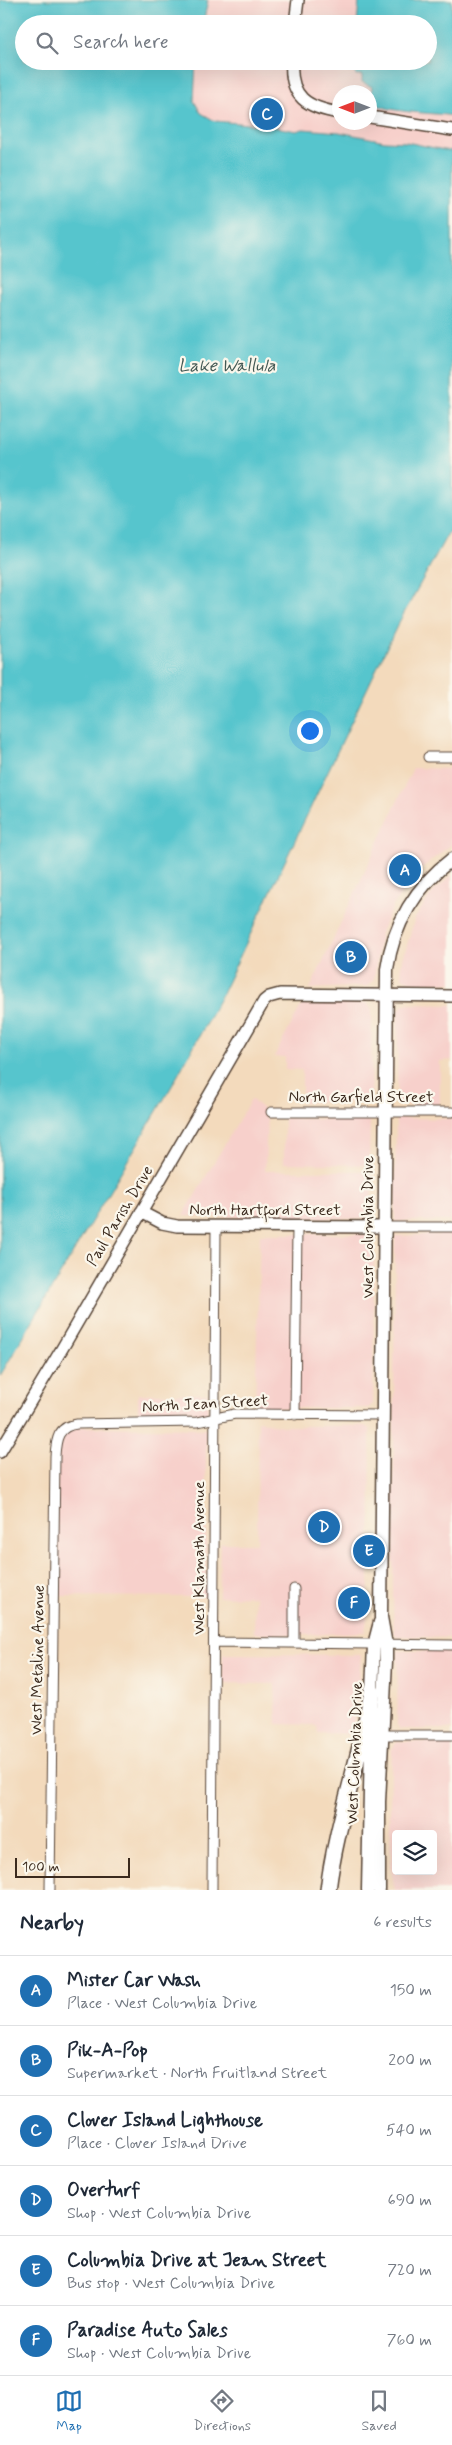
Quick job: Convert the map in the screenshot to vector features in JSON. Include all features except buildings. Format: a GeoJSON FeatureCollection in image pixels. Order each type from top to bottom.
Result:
{"type":"FeatureCollection","features":[{"type":"Feature","properties":{"kind":"highway"},"geometry":{"type":"LineString","coordinates":[[328,1890],[332,1860],[364,1738],[372,1691]]}},
{"type":"Feature","properties":{"kind":"main road","name":"West Columbia Drive"},"geometry":{"type":"LineString","coordinates":[[368,1890],[381,1617],[386,996],[389,958],[397,927],[417,895],[430,879],[452,859]]}},
{"type":"Feature","properties":{"kind":"main road","name":"West Columbia Drive"},"geometry":{"type":"LineString","coordinates":[[379,1890],[379,1812],[372,1691],[380,1645]]}},
{"type":"Feature","properties":{"kind":"street"},"geometry":{"type":"LineString","coordinates":[[296,15],[298,0]]}},
{"type":"Feature","properties":{"kind":"street"},"geometry":{"type":"LineString","coordinates":[[292,70],[293,83],[304,101],[320,110],[332,112]]}},
{"type":"Feature","properties":{"kind":"street"},"geometry":{"type":"LineString","coordinates":[[377,118],[452,130]]}},
{"type":"Feature","properties":{"kind":"street"},"geometry":{"type":"LineString","coordinates":[[428,756],[452,757]]}},
{"type":"Feature","properties":{"kind":"street","name":"Paul Parish Drive"},"geometry":{"type":"LineString","coordinates":[[0,1452],[142,1212],[261,1004],[268,997],[280,994],[386,996]]}},
{"type":"Feature","properties":{"kind":"street"},"geometry":{"type":"LineString","coordinates":[[386,996],[452,996]]}},
{"type":"Feature","properties":{"kind":"street","name":"North Garfield Street"},"geometry":{"type":"LineString","coordinates":[[271,1112],[452,1112]]}},
{"type":"Feature","properties":{"kind":"street","name":"North Hartford Street"},"geometry":{"type":"LineString","coordinates":[[142,1212],[172,1226],[452,1228]]}},
{"type":"Feature","properties":{"kind":"street","name":"West Klamath Avenue"},"geometry":{"type":"LineString","coordinates":[[212,1890],[216,1226]]}},
{"type":"Feature","properties":{"kind":"street"},"geometry":{"type":"LineString","coordinates":[[296,1415],[297,1227]]}},
{"type":"Feature","properties":{"kind":"street","name":"North Jean Street"},"geometry":{"type":"LineString","coordinates":[[60,1432],[70,1425],[77,1424],[197,1422],[235,1414],[383,1415]]}},
{"type":"Feature","properties":{"kind":"street","name":"West Metaline Avenue"},"geometry":{"type":"LineString","coordinates":[[50,1890],[55,1456],[56,1440],[60,1432]]}},
{"type":"Feature","properties":{"kind":"street"},"geometry":{"type":"LineString","coordinates":[[294,1589],[294,1643]]}},
{"type":"Feature","properties":{"kind":"street"},"geometry":{"type":"LineString","coordinates":[[214,1642],[452,1645]]}},
{"type":"Feature","properties":{"kind":"street"},"geometry":{"type":"LineString","coordinates":[[376,1735],[452,1735]]}},
{"type":"Feature","properties":{"kind":"shaded area"},"geometry":{"type":"Polygon","coordinates":[[[208,0],[359,0],[358,15],[205,15],[208,0]]]}},
{"type":"Feature","properties":{"kind":"shaded area"},"geometry":{"type":"Polygon","coordinates":[[[196,70],[353,70],[356,75],[362,75],[370,85],[332,85],[332,130],[377,130],[377,100],[398,110],[452,116],[452,150],[406,142],[385,141],[339,132],[303,129],[296,131],[270,126],[216,121],[201,113],[194,101],[196,70]]]}},
{"type":"Feature","properties":{"kind":"shaded area"},"geometry":{"type":"Polygon","coordinates":[[[413,768],[452,769],[452,844],[418,871],[393,906],[381,932],[374,979],[368,986],[310,989],[413,768]]]}},
{"type":"Feature","properties":{"kind":"shaded area"},"geometry":{"type":"Polygon","coordinates":[[[452,875],[452,983],[415,983],[402,978],[401,966],[415,918],[432,893],[452,875]]]}},
{"type":"Feature","properties":{"kind":"shaded area"},"geometry":{"type":"Polygon","coordinates":[[[367,1003],[372,1010],[371,1102],[302,1102],[302,1070],[285,1069],[285,1057],[274,1057],[302,1004],[367,1003]]]}},
{"type":"Feature","properties":{"kind":"shaded area"},"geometry":{"type":"Polygon","coordinates":[[[404,1004],[452,1005],[452,1060],[440,1061],[440,1104],[400,1105],[397,1102],[398,1012],[404,1004]]]}},
{"type":"Feature","properties":{"kind":"shaded area"},"geometry":{"type":"Polygon","coordinates":[[[251,1099],[263,1109],[263,1115],[267,1119],[265,1171],[371,1171],[372,1213],[367,1219],[183,1216],[251,1099]]]}},
{"type":"Feature","properties":{"kind":"shaded area"},"geometry":{"type":"Polygon","coordinates":[[[284,1118],[370,1121],[369,1165],[284,1163],[284,1118]]]}},
{"type":"Feature","properties":{"kind":"shaded area"},"geometry":{"type":"Polygon","coordinates":[[[398,1118],[452,1119],[452,1221],[395,1221],[396,1121],[398,1118]]]}},
{"type":"Feature","properties":{"kind":"shaded area"},"geometry":{"type":"Polygon","coordinates":[[[260,1234],[367,1234],[374,1239],[373,1404],[368,1408],[255,1408],[260,1234]]]}},
{"type":"Feature","properties":{"kind":"shaded area"},"geometry":{"type":"Polygon","coordinates":[[[452,1234],[452,1638],[396,1636],[394,1633],[393,1596],[395,1236],[452,1234]]]}},
{"type":"Feature","properties":{"kind":"shaded area"},"geometry":{"type":"Polygon","coordinates":[[[138,1394],[207,1394],[208,1413],[200,1417],[138,1417],[138,1394]]]}},
{"type":"Feature","properties":{"kind":"shaded area"},"geometry":{"type":"Polygon","coordinates":[[[258,1421],[283,1426],[365,1426],[370,1429],[371,1516],[368,1612],[365,1632],[303,1635],[254,1633],[255,1596],[219,1597],[220,1543],[257,1543],[258,1421]]]}},
{"type":"Feature","properties":{"kind":"shaded area"},"geometry":{"type":"Polygon","coordinates":[[[76,1427],[206,1429],[206,1597],[54,1596],[58,1448],[63,1433],[76,1427]]]}},
{"type":"Feature","properties":{"kind":"shaded area"},"geometry":{"type":"Polygon","coordinates":[[[398,1651],[452,1651],[452,1729],[400,1729],[397,1725],[398,1651]]]}},
{"type":"Feature","properties":{"kind":"shaded area"},"geometry":{"type":"Polygon","coordinates":[[[223,1654],[361,1655],[357,1706],[351,1734],[318,1733],[317,1725],[277,1724],[275,1684],[222,1683],[223,1654]]]}},
{"type":"Feature","properties":{"kind":"shaded area"},"geometry":{"type":"Polygon","coordinates":[[[397,1742],[452,1742],[452,1890],[395,1890],[392,1875],[437,1875],[437,1830],[392,1830],[392,1874],[390,1807],[392,1749],[397,1742]]]}},
{"type":"Feature","properties":{"kind":"water","name":"Lake Wallula"},"geometry":{"type":"Polygon","coordinates":[[[0,0],[208,0],[205,15],[15,15],[15,70],[196,70],[194,101],[201,113],[215,121],[270,126],[296,131],[303,129],[339,132],[385,141],[406,142],[452,150],[452,526],[397,626],[220,998],[173,1084],[0,1376],[0,0]]]}},
{"type":"Feature","properties":{"kind":"water"},"geometry":{"type":"Polygon","coordinates":[[[359,0],[452,0],[452,116],[397,110],[377,105],[377,85],[368,85],[362,82],[362,75],[356,75],[353,70],[437,70],[437,15],[358,15],[359,0]]]}},
{"type":"Feature","properties":{"kind":"place","name":"Clover Island Lighthouse"},"geometry":{"type":"Point","coordinates":[267,114]}},
{"type":"Feature","properties":{"kind":"place","name":"Mister Car Wash"},"geometry":{"type":"Point","coordinates":[405,870]}},
{"type":"Feature","properties":{"kind":"place","name":"Pik-A-Pop"},"geometry":{"type":"Point","coordinates":[351,957]}},
{"type":"Feature","properties":{"kind":"place","name":"Overturf"},"geometry":{"type":"Point","coordinates":[324,1527]}},
{"type":"Feature","properties":{"kind":"place","name":"Columbia Drive at Jean Street"},"geometry":{"type":"Point","coordinates":[369,1551]}},
{"type":"Feature","properties":{"kind":"place","name":"Paradise Auto Sales"},"geometry":{"type":"Point","coordinates":[354,1603]}}]}
